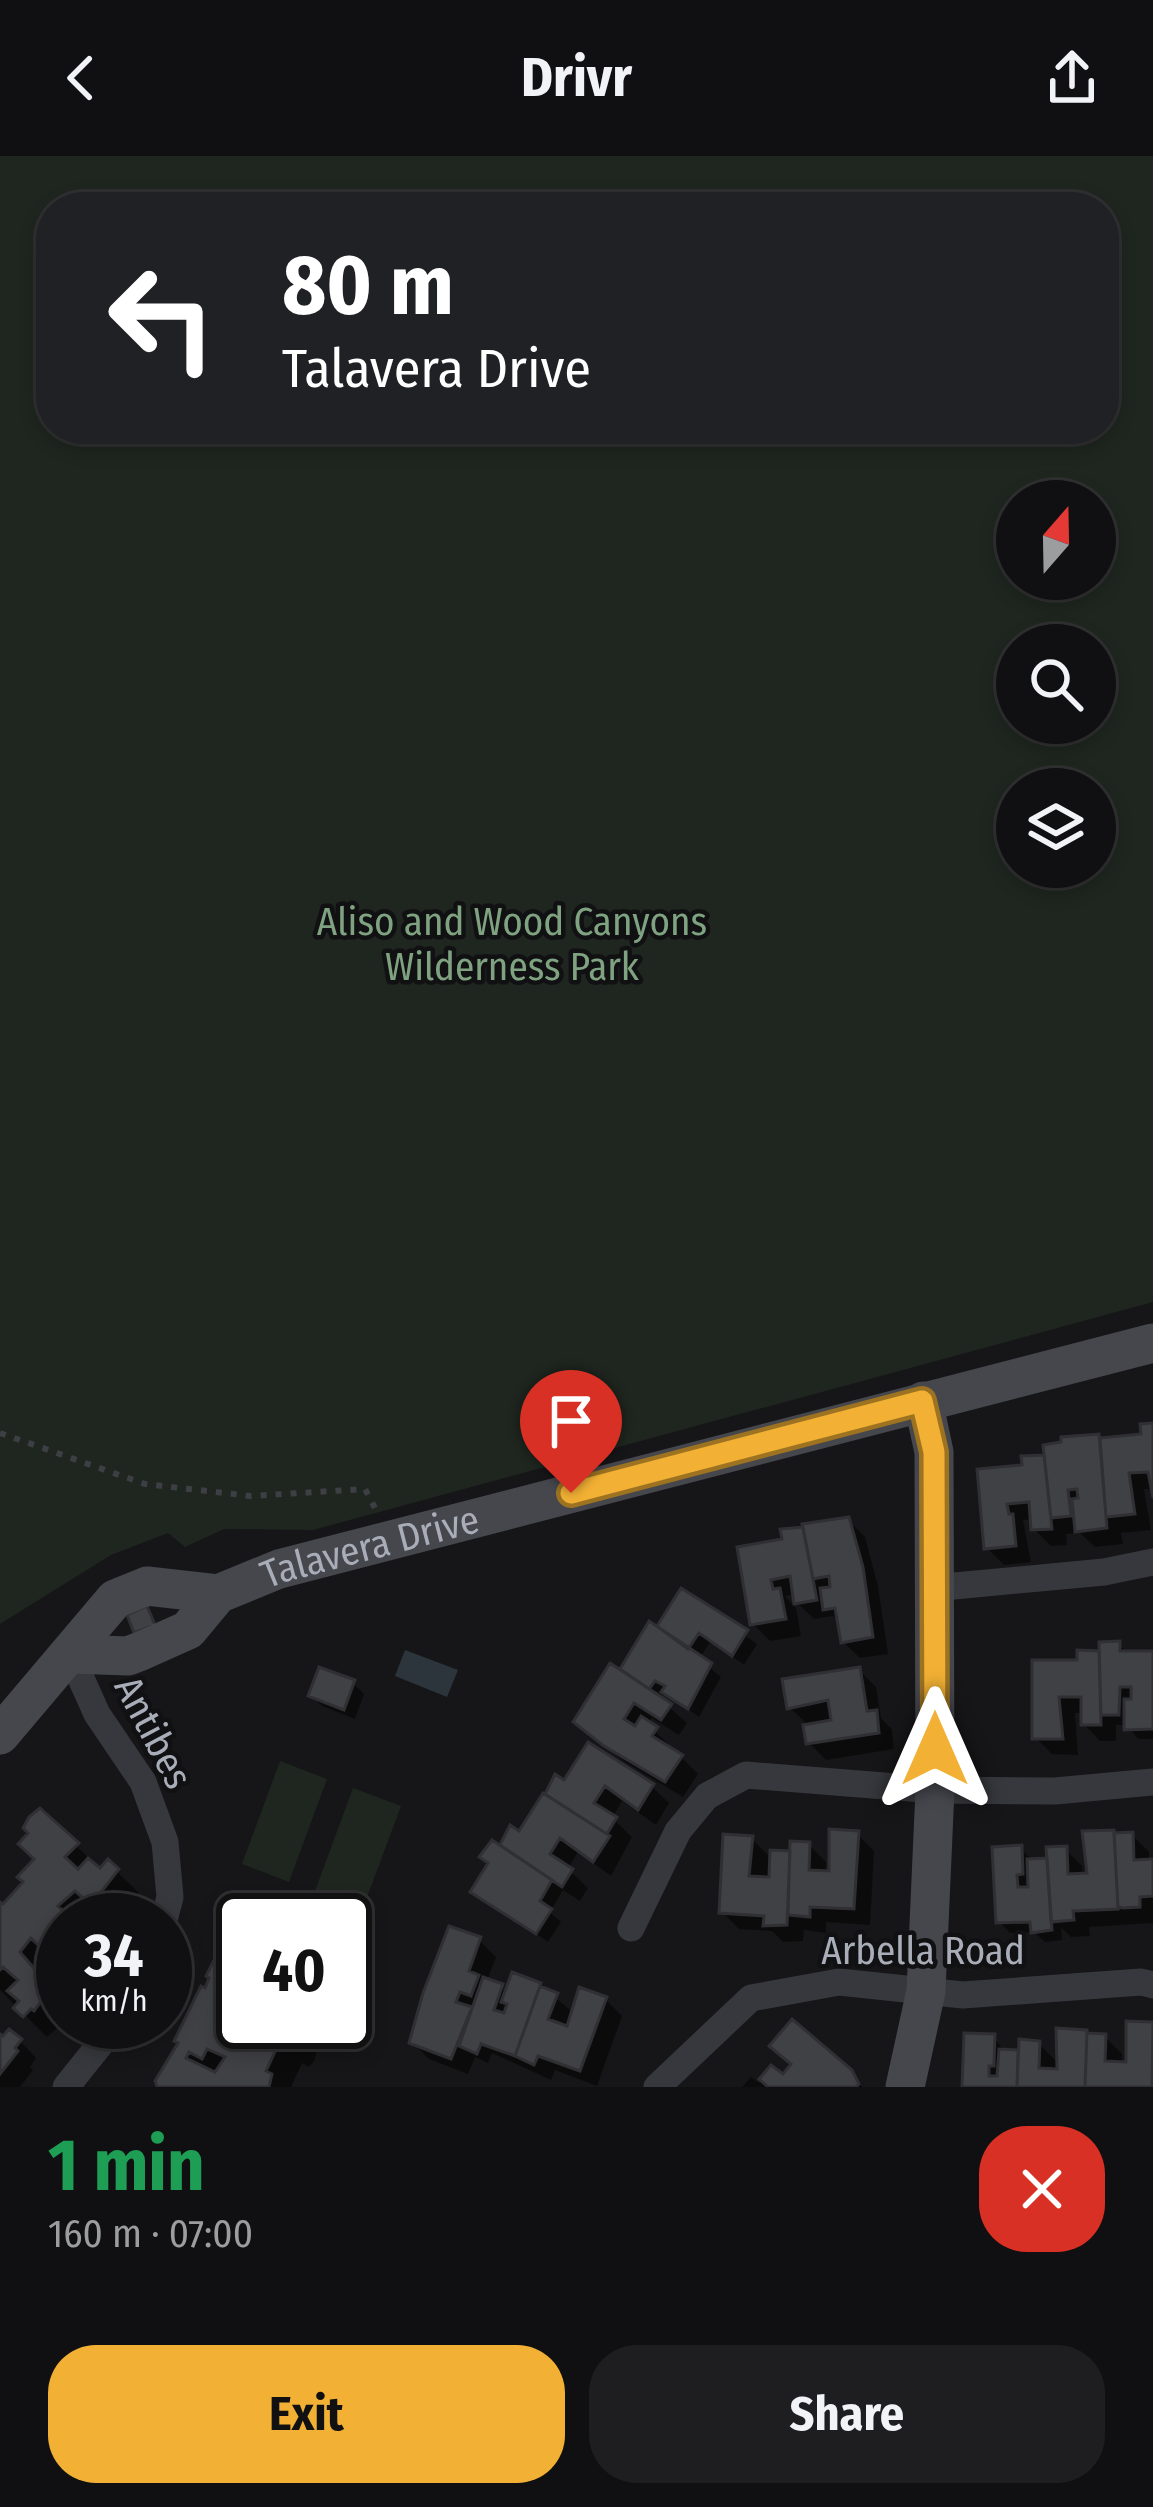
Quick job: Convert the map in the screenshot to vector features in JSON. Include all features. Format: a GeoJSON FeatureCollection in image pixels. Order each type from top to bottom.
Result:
{"type":"FeatureCollection","features":[{"type":"Feature","properties":{"kind":"street","name":"Talavera Drive"},"geometry":{"type":"LineString","coordinates":[[70,1654],[128,1656],[141,1651],[188,1630],[218,1594],[279,1569],[1153,1343]]}},
{"type":"Feature","properties":{"kind":"street"},"geometry":{"type":"LineString","coordinates":[[905,2087],[926,1991],[935,1790],[934,1452],[922,1401]]}},
{"type":"Feature","properties":{"kind":"street"},"geometry":{"type":"LineString","coordinates":[[934,1588],[1104,1572],[1153,1562]]}},
{"type":"Feature","properties":{"kind":"street","name":"Talavera Drive"},"geometry":{"type":"LineString","coordinates":[[0,1735],[115,1599],[161,1586],[218,1594]]}},
{"type":"Feature","properties":{"kind":"street","name":"Antibes"},"geometry":{"type":"LineString","coordinates":[[70,1654],[98,1714],[142,1782],[165,1842],[170,1893]]}},
{"type":"Feature","properties":{"kind":"street"},"geometry":{"type":"LineString","coordinates":[[632,1928],[678,1831],[707,1796],[746,1775],[935,1790],[1055,1791],[1153,1782]]}},
{"type":"Feature","properties":{"kind":"street","name":"Arbella Road"},"geometry":{"type":"LineString","coordinates":[[657,2087],[751,1998],[839,1982],[963,1995],[1153,1985]]}},
{"type":"Feature","properties":{"kind":"street"},"geometry":{"type":"LineString","coordinates":[[66,2087],[96,2049]]}},
{"type":"Feature","properties":{"kind":"path"},"geometry":{"type":"LineString","coordinates":[[0,1433],[145,1484],[251,1496],[365,1489],[394,1542]]}},
{"type":"Feature","properties":{"kind":"green space","name":"Aliso and Wood Canyons Wilderness Park"},"geometry":{"type":"Polygon","coordinates":[[[0,156],[1153,156],[1153,1302],[313,1530],[224,1529],[185,1547],[168,1533],[111,1555],[0,1624],[0,156]]]}},
{"type":"Feature","properties":{"kind":"green space"},"geometry":{"type":"Polygon","coordinates":[[[280,1761],[327,1779],[289,1882],[242,1864],[280,1761]]]}},
{"type":"Feature","properties":{"kind":"green space"},"geometry":{"type":"Polygon","coordinates":[[[353,1788],[401,1806],[369,1893],[315,1891],[353,1788]]]}},
{"type":"Feature","properties":{"kind":"shaded area"},"geometry":{"type":"Polygon","coordinates":[[[405,1650],[458,1670],[447,1697],[395,1676],[405,1650]]]}},
{"type":"Feature","properties":{"kind":"building"},"geometry":{"type":"Polygon","coordinates":[[[1153,1423],[1153,1498],[1148,1472],[1129,1473],[1135,1514],[1106,1517],[1100,1438],[1141,1434],[1140,1424],[1153,1423]]]}},
{"type":"Feature","properties":{"kind":"building"},"geometry":{"type":"Polygon","coordinates":[[[1099,1434],[1107,1528],[1075,1532],[1072,1499],[1078,1498],[1077,1489],[1068,1490],[1071,1516],[1051,1518],[1043,1445],[1061,1442],[1061,1437],[1099,1434]]]}},
{"type":"Feature","properties":{"kind":"building"},"geometry":{"type":"Polygon","coordinates":[[[1044,1455],[1052,1529],[1031,1530],[1029,1502],[1007,1504],[1013,1514],[1016,1546],[984,1549],[977,1469],[1022,1465],[1021,1456],[1044,1455]]]}},
{"type":"Feature","properties":{"kind":"building"},"geometry":{"type":"Polygon","coordinates":[[[849,1517],[863,1567],[873,1637],[841,1643],[835,1608],[823,1610],[820,1588],[830,1587],[829,1576],[813,1579],[802,1524],[849,1517]]]}},
{"type":"Feature","properties":{"kind":"building"},"geometry":{"type":"Polygon","coordinates":[[[803,1527],[817,1600],[794,1604],[790,1576],[771,1580],[773,1589],[780,1588],[786,1619],[750,1625],[737,1547],[782,1539],[780,1529],[803,1527]]]}},
{"type":"Feature","properties":{"kind":"building"},"geometry":{"type":"Polygon","coordinates":[[[681,1588],[748,1630],[732,1656],[699,1633],[688,1649],[657,1626],[681,1588]]]}},
{"type":"Feature","properties":{"kind":"building"},"geometry":{"type":"Polygon","coordinates":[[[147,1606],[155,1625],[134,1633],[127,1615],[147,1606]]]}},
{"type":"Feature","properties":{"kind":"building"},"geometry":{"type":"Polygon","coordinates":[[[649,1621],[712,1663],[688,1709],[661,1692],[665,1686],[655,1681],[649,1689],[620,1669],[649,1621]]]}},
{"type":"Feature","properties":{"kind":"building"},"geometry":{"type":"Polygon","coordinates":[[[1120,1641],[1120,1651],[1153,1651],[1153,1729],[1124,1730],[1124,1699],[1131,1699],[1131,1687],[1120,1687],[1119,1715],[1101,1715],[1099,1642],[1120,1641]]]}},
{"type":"Feature","properties":{"kind":"building"},"geometry":{"type":"Polygon","coordinates":[[[1077,1650],[1099,1651],[1101,1725],[1081,1725],[1081,1697],[1059,1697],[1063,1739],[1032,1739],[1032,1660],[1077,1660],[1077,1650]]]}},
{"type":"Feature","properties":{"kind":"building"},"geometry":{"type":"Polygon","coordinates":[[[610,1663],[672,1704],[661,1720],[634,1703],[624,1719],[635,1726],[641,1716],[658,1727],[652,1736],[683,1755],[665,1782],[573,1722],[610,1663]]]}},
{"type":"Feature","properties":{"kind":"building"},"geometry":{"type":"Polygon","coordinates":[[[319,1667],[355,1680],[344,1710],[308,1696],[319,1667]]]}},
{"type":"Feature","properties":{"kind":"building"},"geometry":{"type":"Polygon","coordinates":[[[860,1667],[867,1711],[877,1710],[879,1733],[806,1744],[803,1725],[831,1720],[828,1700],[787,1709],[782,1679],[860,1667]]]}},
{"type":"Feature","properties":{"kind":"building"},"geometry":{"type":"Polygon","coordinates":[[[588,1742],[654,1784],[638,1810],[605,1786],[594,1803],[617,1817],[607,1834],[545,1794],[555,1774],[564,1780],[588,1742]]]}},
{"type":"Feature","properties":{"kind":"building"},"geometry":{"type":"Polygon","coordinates":[[[543,1793],[610,1836],[593,1862],[560,1838],[550,1854],[573,1869],[562,1887],[500,1845],[510,1825],[519,1831],[543,1793]]]}},
{"type":"Feature","properties":{"kind":"building"},"geometry":{"type":"Polygon","coordinates":[[[40,1808],[79,1843],[65,1857],[78,1869],[88,1858],[100,1868],[108,1859],[119,1869],[100,1893],[36,1893],[36,1943],[31,1938],[20,1952],[36,1971],[36,2008],[23,2017],[13,2008],[19,2001],[7,1991],[18,1980],[3,1967],[0,1970],[0,1902],[23,1882],[17,1877],[34,1859],[18,1844],[28,1833],[23,1828],[40,1808]]]}},
{"type":"Feature","properties":{"kind":"building"},"geometry":{"type":"Polygon","coordinates":[[[829,1829],[859,1831],[854,1909],[810,1907],[810,1917],[788,1915],[790,1841],[810,1842],[809,1870],[829,1871],[829,1829]]]}},
{"type":"Feature","properties":{"kind":"building"},"geometry":{"type":"Polygon","coordinates":[[[1114,1830],[1118,1909],[1073,1911],[1074,1920],[1051,1922],[1046,1847],[1067,1846],[1068,1874],[1087,1873],[1082,1831],[1114,1830]]]}},
{"type":"Feature","properties":{"kind":"building"},"geometry":{"type":"Polygon","coordinates":[[[1133,1832],[1134,1860],[1153,1859],[1153,1896],[1140,1897],[1140,1907],[1123,1908],[1118,1907],[1114,1833],[1133,1832]]]}},
{"type":"Feature","properties":{"kind":"building"},"geometry":{"type":"Polygon","coordinates":[[[723,1834],[753,1836],[749,1876],[769,1877],[770,1850],[790,1851],[787,1925],[763,1926],[764,1916],[719,1913],[723,1834]]]}},
{"type":"Feature","properties":{"kind":"building"},"geometry":{"type":"Polygon","coordinates":[[[492,1840],[552,1880],[540,1901],[552,1909],[536,1934],[470,1892],[488,1863],[479,1857],[492,1840]]]}},
{"type":"Feature","properties":{"kind":"building"},"geometry":{"type":"Polygon","coordinates":[[[1022,1845],[1023,1874],[1017,1875],[1018,1887],[1028,1887],[1027,1859],[1047,1858],[1052,1930],[1031,1933],[1030,1922],[996,1923],[992,1847],[1022,1845]]]}},
{"type":"Feature","properties":{"kind":"building"},"geometry":{"type":"Polygon","coordinates":[[[449,1926],[481,1937],[469,1971],[479,1975],[471,1996],[460,1992],[456,2002],[472,2007],[451,2059],[409,2043],[449,1926]]]}},
{"type":"Feature","properties":{"kind":"building"},"geometry":{"type":"Polygon","coordinates":[[[216,1956],[216,2049],[276,2049],[266,2071],[272,2074],[269,2087],[157,2087],[155,2081],[174,2049],[192,2049],[192,2004],[201,1986],[205,1988],[216,1956]],[[207,2049],[202,2059],[189,2052],[186,2058],[215,2072],[225,2057],[207,2049]]]}},
{"type":"Feature","properties":{"kind":"building"},"geometry":{"type":"Polygon","coordinates":[[[512,1972],[541,1983],[515,2056],[481,2044],[477,2054],[459,2046],[483,1977],[503,1984],[494,2010],[504,2013],[507,2004],[501,2002],[512,1972]]]}},
{"type":"Feature","properties":{"kind":"building"},"geometry":{"type":"Polygon","coordinates":[[[540,1986],[558,1993],[548,2019],[567,2026],[579,1987],[607,1997],[580,2071],[538,2056],[534,2065],[515,2056],[540,1986]]]}},
{"type":"Feature","properties":{"kind":"building"},"geometry":{"type":"Polygon","coordinates":[[[792,2019],[852,2070],[859,2084],[856,2087],[768,2087],[759,2079],[771,2065],[783,2074],[791,2064],[769,2046],[792,2019]]]}},
{"type":"Feature","properties":{"kind":"building"},"geometry":{"type":"Polygon","coordinates":[[[1126,2021],[1153,2022],[1152,2087],[1085,2087],[1087,2033],[1106,2034],[1105,2061],[1126,2062],[1126,2021]]]}},
{"type":"Feature","properties":{"kind":"building"},"geometry":{"type":"Polygon","coordinates":[[[1056,2028],[1087,2030],[1085,2087],[1017,2087],[1019,2039],[1040,2041],[1039,2068],[1057,2069],[1056,2028]]]}},
{"type":"Feature","properties":{"kind":"building"},"geometry":{"type":"Polygon","coordinates":[[[9,2029],[22,2039],[0,2074],[0,2034],[9,2029]]]}},
{"type":"Feature","properties":{"kind":"building"},"geometry":{"type":"Polygon","coordinates":[[[964,2033],[995,2034],[989,2076],[997,2076],[999,2049],[1018,2050],[1017,2087],[962,2087],[964,2033]]]}},
{"type":"Feature","properties":{"kind":"route"},"geometry":{"type":"LineString","coordinates":[[571,1493],[922,1401],[934,1452],[935,1749]]}}]}
